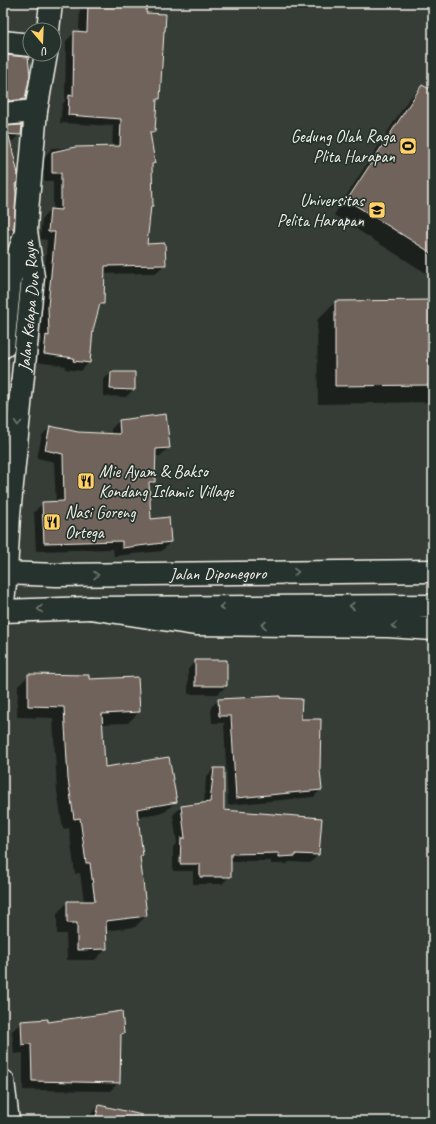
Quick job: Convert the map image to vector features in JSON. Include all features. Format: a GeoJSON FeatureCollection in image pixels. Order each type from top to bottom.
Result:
{"type":"FeatureCollection","features":[{"type":"Feature","properties":{"kind":"main road"},"geometry":{"type":"LineString","coordinates":[[49,22],[51,3]]}},
{"type":"Feature","properties":{"kind":"main road"},"geometry":{"type":"LineString","coordinates":[[3,42],[22,44]]}},
{"type":"Feature","properties":{"kind":"main road","name":"Jalan Kelapa Dua Raya"},"geometry":{"type":"LineString","coordinates":[[3,603],[9,514],[12,396],[33,277],[26,231],[36,111],[45,62]]}},
{"type":"Feature","properties":{"kind":"main road"},"geometry":{"type":"LineString","coordinates":[[3,114],[36,111]]}},
{"type":"Feature","properties":{"kind":"main road","name":"Jalan Kelapa Dua Raya"},"geometry":{"type":"LineString","coordinates":[[3,347],[10,279],[26,231]]}},
{"type":"Feature","properties":{"kind":"main road","name":"Jalan Diponegoro"},"geometry":{"type":"LineString","coordinates":[[5,573],[57,576],[433,571]]}},
{"type":"Feature","properties":{"kind":"main road","name":"Jalan Diponegoro"},"geometry":{"type":"LineString","coordinates":[[3,610],[433,606]]}},
{"type":"Feature","properties":{"kind":"main road"},"geometry":{"type":"LineString","coordinates":[[90,608],[195,624],[388,626],[433,629]]}},
{"type":"Feature","properties":{"kind":"main road"},"geometry":{"type":"LineString","coordinates":[[3,1081],[8,1121]]}},
{"type":"Feature","properties":{"kind":"building"},"geometry":{"type":"Polygon","coordinates":[[[88,3],[147,3],[146,13],[166,14],[160,99],[157,99],[155,132],[150,132],[155,163],[152,164],[153,206],[151,206],[147,244],[165,243],[166,265],[105,266],[104,304],[100,304],[93,330],[90,363],[73,361],[74,358],[44,354],[46,335],[49,336],[48,306],[55,232],[48,232],[50,209],[61,210],[61,173],[52,173],[52,152],[75,147],[120,146],[121,119],[68,115],[69,95],[73,96],[74,31],[87,32],[88,3]]]}},
{"type":"Feature","properties":{"kind":"building"},"geometry":{"type":"Polygon","coordinates":[[[3,55],[22,57],[22,62],[29,62],[30,75],[25,99],[9,101],[3,80],[3,55]]]}},
{"type":"Feature","properties":{"kind":"building","name":"Gedung Olah Raga Plita Harapan"},"geometry":{"type":"Polygon","coordinates":[[[422,85],[433,91],[433,254],[347,200],[422,85]]]}},
{"type":"Feature","properties":{"kind":"building"},"geometry":{"type":"Polygon","coordinates":[[[22,125],[21,135],[5,134],[5,126],[22,125]]]}},
{"type":"Feature","properties":{"kind":"building"},"geometry":{"type":"Polygon","coordinates":[[[9,136],[18,174],[17,183],[15,184],[16,194],[14,228],[3,230],[3,137],[9,136]]]}},
{"type":"Feature","properties":{"kind":"building"},"geometry":{"type":"Polygon","coordinates":[[[433,300],[433,385],[335,386],[335,301],[433,300]]]}},
{"type":"Feature","properties":{"kind":"building"},"geometry":{"type":"Polygon","coordinates":[[[111,372],[135,372],[135,390],[110,389],[111,372]]]}},
{"type":"Feature","properties":{"kind":"building"},"geometry":{"type":"Polygon","coordinates":[[[166,414],[170,448],[156,449],[155,482],[149,482],[151,519],[169,517],[171,542],[122,548],[122,541],[44,543],[42,502],[64,501],[63,454],[45,450],[50,426],[78,432],[120,434],[119,420],[166,414]]]}},
{"type":"Feature","properties":{"kind":"building"},"geometry":{"type":"Polygon","coordinates":[[[195,660],[227,660],[227,686],[195,686],[195,660]]]}},
{"type":"Feature","properties":{"kind":"building"},"geometry":{"type":"Polygon","coordinates":[[[28,674],[89,675],[89,679],[138,677],[140,712],[102,714],[105,767],[169,757],[177,802],[137,809],[143,856],[140,856],[147,916],[106,921],[107,949],[77,950],[77,923],[67,923],[67,901],[95,901],[90,863],[86,863],[80,818],[74,819],[68,779],[64,707],[28,706],[28,674]]]}},
{"type":"Feature","properties":{"kind":"building"},"geometry":{"type":"Polygon","coordinates":[[[280,696],[280,698],[302,699],[301,719],[321,719],[320,770],[322,790],[236,798],[231,716],[219,716],[218,699],[280,696]]]}},
{"type":"Feature","properties":{"kind":"building"},"geometry":{"type":"Polygon","coordinates":[[[214,768],[224,768],[224,810],[322,818],[319,855],[296,854],[296,856],[279,857],[279,853],[231,854],[231,877],[200,877],[200,864],[180,864],[181,838],[185,838],[181,806],[210,802],[214,768]]]}},
{"type":"Feature","properties":{"kind":"building"},"geometry":{"type":"Polygon","coordinates":[[[122,1011],[124,1033],[121,1034],[120,1083],[32,1081],[31,1044],[22,1045],[21,1021],[48,1019],[48,1022],[122,1011]]]}},
{"type":"Feature","properties":{"kind":"building"},"geometry":{"type":"Polygon","coordinates":[[[99,1105],[142,1115],[141,1121],[95,1121],[99,1105]]]}},
{"type":"Feature","properties":{"kind":"place","name":"Gedung Olah Raga Plita Harapan"},"geometry":{"type":"Point","coordinates":[408,146]}},
{"type":"Feature","properties":{"kind":"place","name":"Universitas Pelita Harapan"},"geometry":{"type":"Point","coordinates":[377,210]}},
{"type":"Feature","properties":{"kind":"place","name":"Mie Ayam & Bakso Kondang Islamic Village"},"geometry":{"type":"Point","coordinates":[86,481]}},
{"type":"Feature","properties":{"kind":"place","name":"Nasi Goreng Ortega"},"geometry":{"type":"Point","coordinates":[52,522]}}]}
